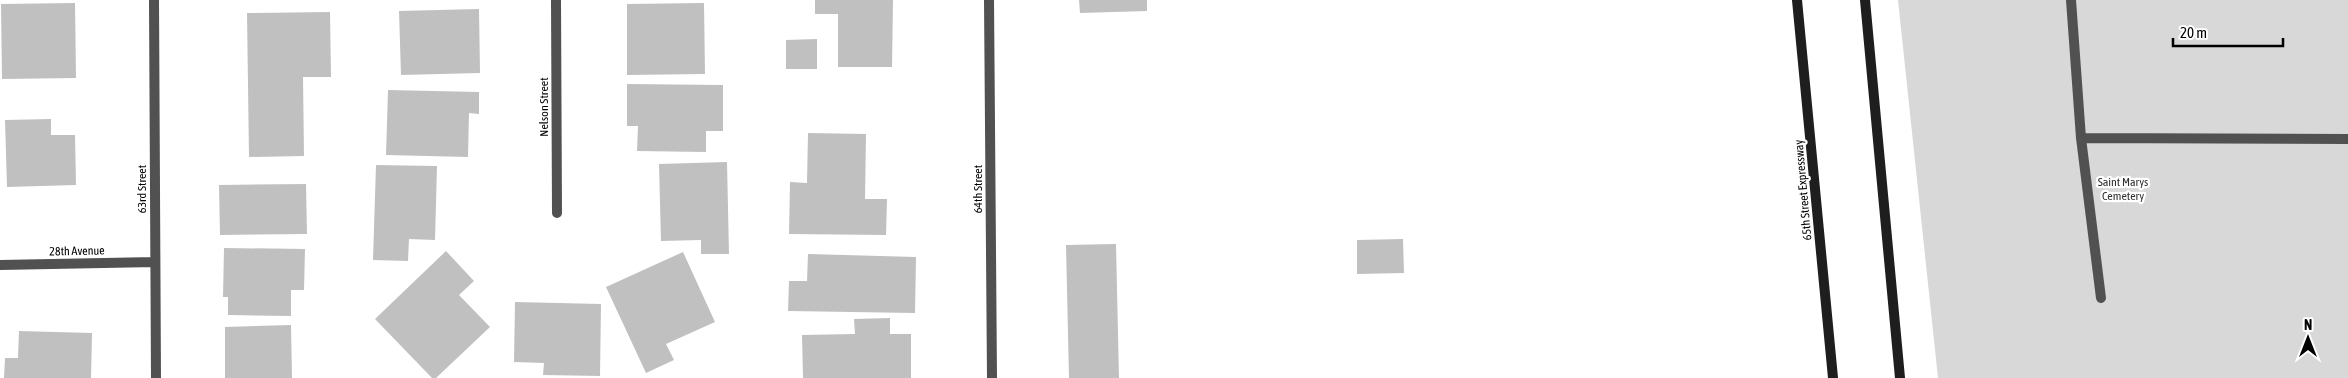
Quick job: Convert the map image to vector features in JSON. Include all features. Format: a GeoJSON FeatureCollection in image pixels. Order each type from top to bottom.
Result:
{"type":"FeatureCollection","features":[{"type":"Feature","properties":{"kind":"main road","name":"65th Street Expressway"},"geometry":{"type":"LineString","coordinates":[[1797,0],[1833,378]]}},
{"type":"Feature","properties":{"kind":"main road"},"geometry":{"type":"LineString","coordinates":[[1864,0],[1900,378]]}},
{"type":"Feature","properties":{"kind":"street","name":"63rd Street"},"geometry":{"type":"LineString","coordinates":[[154,0],[156,378]]}},
{"type":"Feature","properties":{"kind":"street","name":"Nelson Street"},"geometry":{"type":"LineString","coordinates":[[556,0],[557,213]]}},
{"type":"Feature","properties":{"kind":"street","name":"64th Street"},"geometry":{"type":"LineString","coordinates":[[989,0],[992,378]]}},
{"type":"Feature","properties":{"kind":"street"},"geometry":{"type":"LineString","coordinates":[[2071,0],[2081,138],[2101,298]]}},
{"type":"Feature","properties":{"kind":"street"},"geometry":{"type":"LineString","coordinates":[[2081,138],[2348,139]]}},
{"type":"Feature","properties":{"kind":"street","name":"28th Avenue"},"geometry":{"type":"LineString","coordinates":[[0,265],[155,262]]}},
{"type":"Feature","properties":{"kind":"green space","name":"Saint Marys Cemetery"},"geometry":{"type":"Polygon","coordinates":[[[1898,0],[2348,0],[2348,378],[1938,378],[1898,0]]]}},
{"type":"Feature","properties":{"kind":"building"},"geometry":{"type":"Polygon","coordinates":[[[815,0],[893,0],[892,67],[838,67],[838,14],[815,14],[815,0]]]}},
{"type":"Feature","properties":{"kind":"building"},"geometry":{"type":"Polygon","coordinates":[[[1079,0],[1147,0],[1147,11],[1080,13],[1079,0]]]}},
{"type":"Feature","properties":{"kind":"building"},"geometry":{"type":"Polygon","coordinates":[[[75,3],[76,78],[2,79],[1,4],[75,3]]]}},
{"type":"Feature","properties":{"kind":"building"},"geometry":{"type":"Polygon","coordinates":[[[704,3],[705,74],[627,75],[627,4],[704,3]]]}},
{"type":"Feature","properties":{"kind":"building"},"geometry":{"type":"Polygon","coordinates":[[[479,9],[480,73],[401,75],[399,11],[479,9]]]}},
{"type":"Feature","properties":{"kind":"building"},"geometry":{"type":"Polygon","coordinates":[[[330,12],[331,77],[303,77],[304,156],[249,157],[247,13],[330,12]]]}},
{"type":"Feature","properties":{"kind":"building"},"geometry":{"type":"Polygon","coordinates":[[[817,39],[817,69],[786,69],[786,40],[817,39]]]}},
{"type":"Feature","properties":{"kind":"building"},"geometry":{"type":"Polygon","coordinates":[[[627,84],[723,85],[723,131],[706,131],[706,152],[637,151],[638,126],[627,126],[627,84]]]}},
{"type":"Feature","properties":{"kind":"building"},"geometry":{"type":"Polygon","coordinates":[[[388,90],[479,92],[479,114],[469,113],[468,157],[386,155],[388,90]]]}},
{"type":"Feature","properties":{"kind":"building"},"geometry":{"type":"Polygon","coordinates":[[[51,119],[51,135],[75,135],[76,185],[7,187],[5,120],[51,119]]]}},
{"type":"Feature","properties":{"kind":"building"},"geometry":{"type":"Polygon","coordinates":[[[808,133],[866,134],[865,199],[887,199],[886,235],[789,234],[790,182],[807,183],[808,133]]]}},
{"type":"Feature","properties":{"kind":"building"},"geometry":{"type":"Polygon","coordinates":[[[727,162],[729,254],[701,254],[701,240],[661,241],[659,164],[727,162]]]}},
{"type":"Feature","properties":{"kind":"building"},"geometry":{"type":"Polygon","coordinates":[[[376,165],[437,166],[435,240],[409,239],[408,261],[373,260],[376,165]]]}},
{"type":"Feature","properties":{"kind":"building"},"geometry":{"type":"Polygon","coordinates":[[[306,184],[307,234],[220,235],[219,185],[306,184]]]}},
{"type":"Feature","properties":{"kind":"building"},"geometry":{"type":"Polygon","coordinates":[[[1403,239],[1404,273],[1357,274],[1357,240],[1403,239]]]}},
{"type":"Feature","properties":{"kind":"building"},"geometry":{"type":"Polygon","coordinates":[[[1116,244],[1119,378],[1069,378],[1066,245],[1116,244]]]}},
{"type":"Feature","properties":{"kind":"building"},"geometry":{"type":"Polygon","coordinates":[[[224,248],[305,249],[304,290],[291,290],[291,316],[228,315],[228,297],[223,297],[224,248]]]}},
{"type":"Feature","properties":{"kind":"building"},"geometry":{"type":"Polygon","coordinates":[[[446,251],[474,281],[459,295],[490,327],[436,378],[432,378],[375,319],[446,251]]]}},
{"type":"Feature","properties":{"kind":"building"},"geometry":{"type":"Polygon","coordinates":[[[683,252],[715,322],[666,344],[674,360],[646,373],[606,287],[683,252]]]}},
{"type":"Feature","properties":{"kind":"building"},"geometry":{"type":"Polygon","coordinates":[[[808,254],[916,257],[915,313],[788,311],[789,281],[807,281],[808,254]]]}},
{"type":"Feature","properties":{"kind":"building"},"geometry":{"type":"Polygon","coordinates":[[[515,302],[601,304],[600,376],[543,375],[544,363],[514,362],[515,302]]]}},
{"type":"Feature","properties":{"kind":"building"},"geometry":{"type":"Polygon","coordinates":[[[890,318],[890,334],[911,334],[911,378],[803,378],[802,335],[855,334],[854,319],[890,318]]]}},
{"type":"Feature","properties":{"kind":"building"},"geometry":{"type":"Polygon","coordinates":[[[291,325],[292,378],[225,378],[225,327],[291,325]]]}},
{"type":"Feature","properties":{"kind":"building"},"geometry":{"type":"Polygon","coordinates":[[[19,331],[92,333],[91,378],[4,378],[5,358],[18,358],[19,331]]]}}]}
